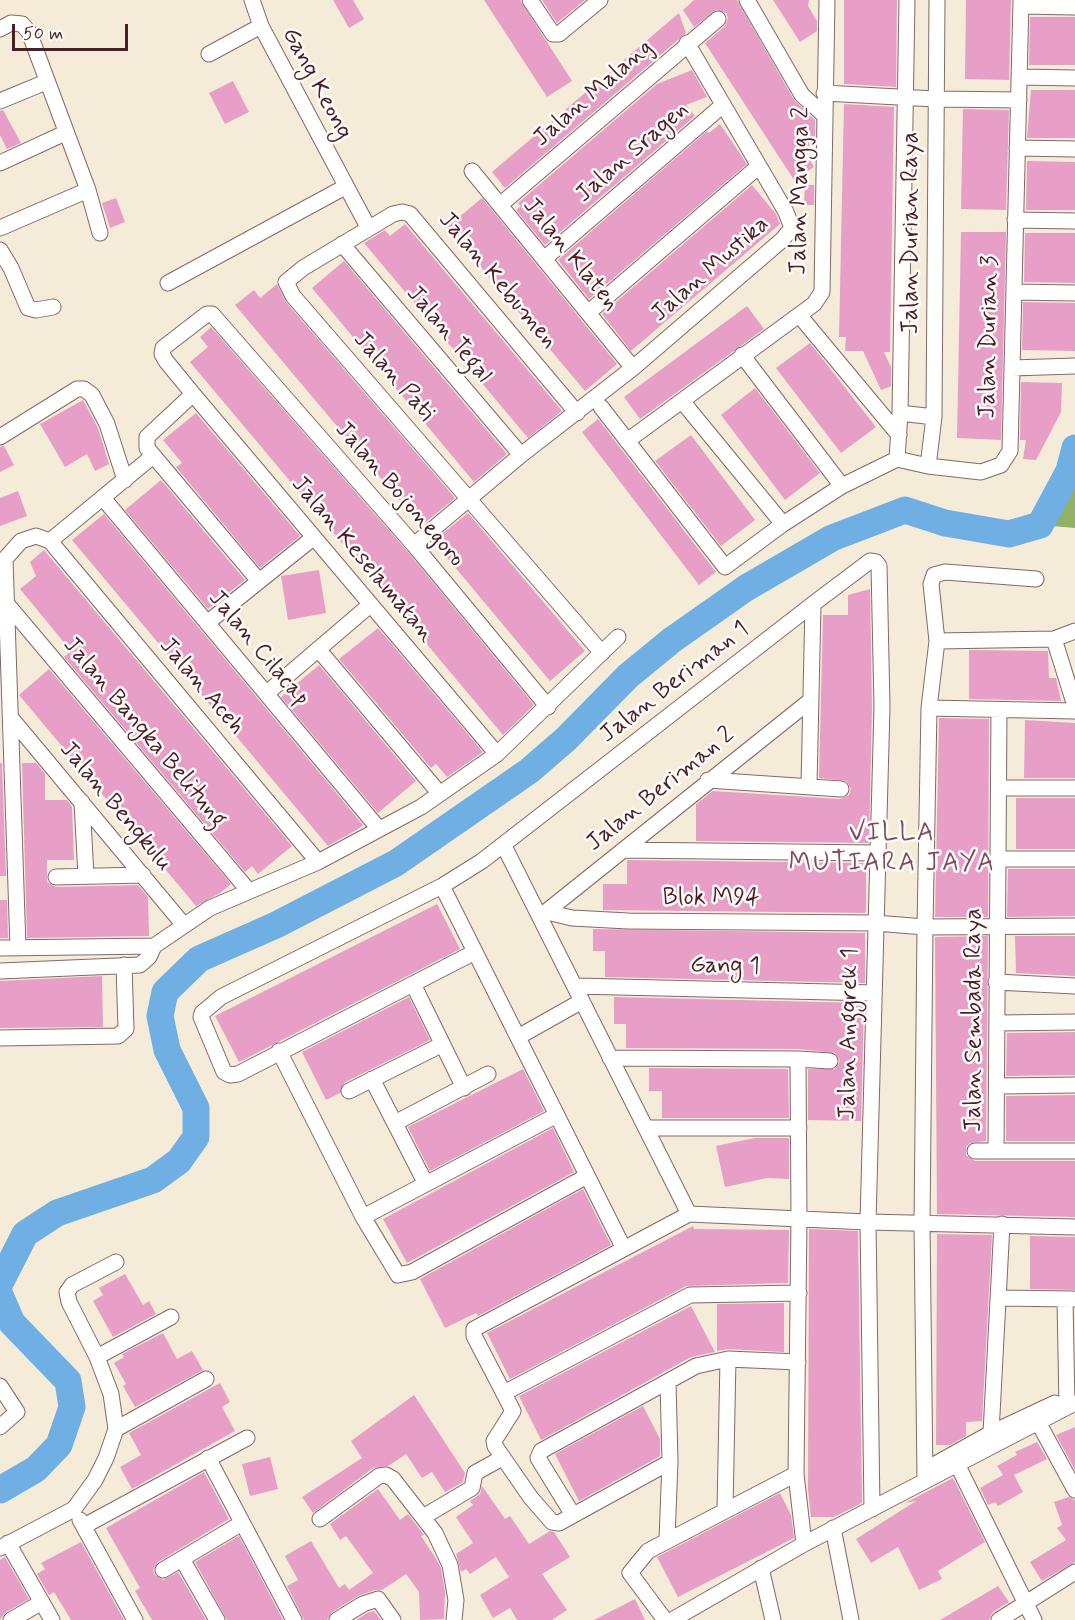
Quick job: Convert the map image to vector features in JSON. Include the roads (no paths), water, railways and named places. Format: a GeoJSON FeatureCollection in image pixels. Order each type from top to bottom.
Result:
{"type":"FeatureCollection","features":[{"type":"Feature","properties":{"kind":"street","name":"Gang Keong"},"geometry":{"type":"LineString","coordinates":[[252,0],[261,26],[363,219]]}},
{"type":"Feature","properties":{"kind":"street"},"geometry":{"type":"LineString","coordinates":[[530,0],[553,34],[559,34],[600,0]]}},
{"type":"Feature","properties":{"kind":"street"},"geometry":{"type":"LineString","coordinates":[[747,0],[801,95],[824,115]]}},
{"type":"Feature","properties":{"kind":"street","name":"Jalan Mangga 2"},"geometry":{"type":"LineString","coordinates":[[627,441],[814,304],[822,292],[827,0]]}},
{"type":"Feature","properties":{"kind":"street","name":"Jalan Durian Raya"},"geometry":{"type":"LineString","coordinates":[[897,459],[900,413],[907,0]]}},
{"type":"Feature","properties":{"kind":"street","name":"Jalan Durian Raya"},"geometry":{"type":"LineString","coordinates":[[928,466],[934,417],[937,0]]}},
{"type":"Feature","properties":{"kind":"street"},"geometry":{"type":"LineString","coordinates":[[1021,3],[1075,7]]}},
{"type":"Feature","properties":{"kind":"street","name":"Jalan Durian 3"},"geometry":{"type":"LineString","coordinates":[[897,459],[928,466],[981,472],[1001,465],[1010,451],[1021,3]]}},
{"type":"Feature","properties":{"kind":"street","name":"Jalan Malang"},"geometry":{"type":"LineString","coordinates":[[500,205],[687,43],[718,19]]}},
{"type":"Feature","properties":{"kind":"street"},"geometry":{"type":"LineString","coordinates":[[0,29],[11,23],[22,24],[30,32],[46,82],[88,190],[100,233]]}},
{"type":"Feature","properties":{"kind":"street"},"geometry":{"type":"LineString","coordinates":[[209,54],[261,26]]}},
{"type":"Feature","properties":{"kind":"street"},"geometry":{"type":"LineString","coordinates":[[589,312],[759,166],[687,43]]}},
{"type":"Feature","properties":{"kind":"street"},"geometry":{"type":"LineString","coordinates":[[1019,77],[1075,78]]}},
{"type":"Feature","properties":{"kind":"street"},"geometry":{"type":"LineString","coordinates":[[0,101],[46,82]]}},
{"type":"Feature","properties":{"kind":"street"},"geometry":{"type":"LineString","coordinates":[[825,93],[905,98],[1019,100]]}},
{"type":"Feature","properties":{"kind":"street","name":"Jalan Sragen"},"geometry":{"type":"LineString","coordinates":[[544,259],[723,105]]}},
{"type":"Feature","properties":{"kind":"street"},"geometry":{"type":"LineString","coordinates":[[0,163],[65,133]]}},
{"type":"Feature","properties":{"kind":"street"},"geometry":{"type":"LineString","coordinates":[[1017,148],[1075,149]]}},
{"type":"Feature","properties":{"kind":"street","name":"Jalan Mustika"},"geometry":{"type":"LineString","coordinates":[[633,368],[782,240],[792,228],[791,220],[759,166]]}},
{"type":"Feature","properties":{"kind":"street","name":"Jalan Klaten"},"geometry":{"type":"LineString","coordinates":[[472,171],[633,368]]}},
{"type":"Feature","properties":{"kind":"street"},"geometry":{"type":"LineString","coordinates":[[168,283],[345,187]]}},
{"type":"Feature","properties":{"kind":"street"},"geometry":{"type":"LineString","coordinates":[[0,228],[88,190]]}},
{"type":"Feature","properties":{"kind":"street","name":"Jalan Kebumen"},"geometry":{"type":"LineString","coordinates":[[363,219],[402,212],[411,214],[577,412]]}},
{"type":"Feature","properties":{"kind":"street"},"geometry":{"type":"LineString","coordinates":[[342,244],[363,219]]}},
{"type":"Feature","properties":{"kind":"street"},"geometry":{"type":"LineString","coordinates":[[1016,220],[1075,221]]}},
{"type":"Feature","properties":{"kind":"street","name":"Jalan Pati"},"geometry":{"type":"LineString","coordinates":[[342,244],[303,268],[286,282],[293,296],[602,653]]}},
{"type":"Feature","properties":{"kind":"street","name":"Jalan Tegal"},"geometry":{"type":"LineString","coordinates":[[342,244],[521,456]]}},
{"type":"Feature","properties":{"kind":"street"},"geometry":{"type":"LineString","coordinates":[[0,250],[11,268],[28,308],[36,310],[53,307]]}},
{"type":"Feature","properties":{"kind":"street"},"geometry":{"type":"LineString","coordinates":[[1014,292],[1075,293]]}},
{"type":"Feature","properties":{"kind":"street","name":"Jalan Keselamatan"},"geometry":{"type":"LineString","coordinates":[[212,314],[207,314],[163,348],[162,354],[166,361],[497,754]]}},
{"type":"Feature","properties":{"kind":"street","name":"Jalan Bojonegoro"},"geometry":{"type":"LineString","coordinates":[[212,314],[414,546],[548,707]]}},
{"type":"Feature","properties":{"kind":"street"},"geometry":{"type":"LineString","coordinates":[[799,315],[899,435]]}},
{"type":"Feature","properties":{"kind":"street"},"geometry":{"type":"LineString","coordinates":[[742,355],[842,486]]}},
{"type":"Feature","properties":{"kind":"street"},"geometry":{"type":"LineString","coordinates":[[1012,368],[1075,366]]}},
{"type":"Feature","properties":{"kind":"street"},"geometry":{"type":"LineString","coordinates":[[414,546],[521,456],[633,368]]}},
{"type":"Feature","properties":{"kind":"street"},"geometry":{"type":"LineString","coordinates":[[0,437],[77,389],[84,389],[92,394],[106,424],[125,480]]}},
{"type":"Feature","properties":{"kind":"street"},"geometry":{"type":"LineString","coordinates":[[193,394],[147,437],[147,448],[259,581]]}},
{"type":"Feature","properties":{"kind":"street"},"geometry":{"type":"LineString","coordinates":[[682,400],[783,524]]}},
{"type":"Feature","properties":{"kind":"street"},"geometry":{"type":"LineString","coordinates":[[601,407],[725,567],[783,524],[842,486],[897,459]]}},
{"type":"Feature","properties":{"kind":"street"},"geometry":{"type":"LineString","coordinates":[[900,413],[934,417]]}},
{"type":"Feature","properties":{"kind":"street"},"geometry":{"type":"LineString","coordinates":[[18,947],[7,554],[21,541],[36,536],[50,541],[153,456]]}},
{"type":"Feature","properties":{"kind":"street","name":"Jalan Cilacap"},"geometry":{"type":"LineString","coordinates":[[103,498],[379,830]]}},
{"type":"Feature","properties":{"kind":"street"},"geometry":{"type":"LineString","coordinates":[[207,623],[313,538]]}},
{"type":"Feature","properties":{"kind":"street","name":"Jalan Aceh"},"geometry":{"type":"LineString","coordinates":[[50,541],[318,862]]}},
{"type":"Feature","properties":{"kind":"street","name":"Jalan Beriman 1"},"geometry":{"type":"LineString","coordinates":[[279,1051],[243,1071],[230,1075],[224,1072],[203,1023],[202,1013],[221,998],[442,886],[504,846],[813,604],[870,561],[876,562]]}},
{"type":"Feature","properties":{"kind":"street","name":"Jalan Anggrek 1"},"geometry":{"type":"LineString","coordinates":[[872,1509],[868,1222],[876,854],[882,707],[879,566],[876,562]]}},
{"type":"Feature","properties":{"kind":"street"},"geometry":{"type":"LineString","coordinates":[[925,1475],[922,1222],[925,927],[937,710],[937,641],[931,584],[934,575],[945,572],[1036,579]]}},
{"type":"Feature","properties":{"kind":"street","name":"Jalan Bangka Belitung"},"geometry":{"type":"LineString","coordinates":[[7,604],[248,890]]}},
{"type":"Feature","properties":{"kind":"street"},"geometry":{"type":"LineString","coordinates":[[808,786],[813,604]]}},
{"type":"Feature","properties":{"kind":"street"},"geometry":{"type":"LineString","coordinates":[[267,693],[370,605]]}},
{"type":"Feature","properties":{"kind":"street"},"geometry":{"type":"LineString","coordinates":[[937,641],[1054,639],[1075,632]]}},
{"type":"Feature","properties":{"kind":"street"},"geometry":{"type":"LineString","coordinates":[[0,971],[140,965],[145,962],[154,946],[183,924],[248,890],[318,862],[421,807],[440,794],[497,754],[618,637]]}},
{"type":"Feature","properties":{"kind":"street"},"geometry":{"type":"LineString","coordinates":[[1054,639],[1075,706]]}},
{"type":"Feature","properties":{"kind":"street"},"geometry":{"type":"LineString","coordinates":[[318,649],[440,794]]}},
{"type":"Feature","properties":{"kind":"street","name":"Jalan Beriman 2"},"geometry":{"type":"LineString","coordinates":[[543,915],[708,780],[811,700]]}},
{"type":"Feature","properties":{"kind":"street"},"geometry":{"type":"LineString","coordinates":[[937,710],[1075,711]]}},
{"type":"Feature","properties":{"kind":"street","name":"Jalan Sembada Raya"},"geometry":{"type":"LineString","coordinates":[[996,1150],[999,710]]}},
{"type":"Feature","properties":{"kind":"street","name":"Jalan Bengkulu"},"geometry":{"type":"LineString","coordinates":[[11,718],[183,924]]}},
{"type":"Feature","properties":{"kind":"street"},"geometry":{"type":"LineString","coordinates":[[708,780],[841,789]]}},
{"type":"Feature","properties":{"kind":"street"},"geometry":{"type":"LineString","coordinates":[[999,788],[1075,788]]}},
{"type":"Feature","properties":{"kind":"street"},"geometry":{"type":"LineString","coordinates":[[82,802],[86,876]]}},
{"type":"Feature","properties":{"kind":"street"},"geometry":{"type":"LineString","coordinates":[[504,846],[543,915],[574,986],[689,1214]]}},
{"type":"Feature","properties":{"kind":"street"},"geometry":{"type":"LineString","coordinates":[[623,850],[876,854]]}},
{"type":"Feature","properties":{"kind":"street"},"geometry":{"type":"LineString","coordinates":[[998,859],[1075,859]]}},
{"type":"Feature","properties":{"kind":"street"},"geometry":{"type":"LineString","coordinates":[[56,877],[143,876]]}},
{"type":"Feature","properties":{"kind":"street"},"geometry":{"type":"LineString","coordinates":[[442,886],[623,1247]]}},
{"type":"Feature","properties":{"kind":"street","name":"Blok M94"},"geometry":{"type":"LineString","coordinates":[[543,915],[628,921],[875,923],[925,927],[1075,926]]}},
{"type":"Feature","properties":{"kind":"street"},"geometry":{"type":"LineString","coordinates":[[0,948],[154,946]]}},
{"type":"Feature","properties":{"kind":"street"},"geometry":{"type":"LineString","coordinates":[[475,952],[279,1051],[363,1217],[398,1275],[405,1275],[587,1176]]}},
{"type":"Feature","properties":{"kind":"street"},"geometry":{"type":"LineString","coordinates":[[0,1038],[118,1036],[126,1029],[124,965]]}},
{"type":"Feature","properties":{"kind":"street"},"geometry":{"type":"LineString","coordinates":[[996,981],[1075,986]]}},
{"type":"Feature","properties":{"kind":"street"},"geometry":{"type":"LineString","coordinates":[[412,984],[464,1088]]}},
{"type":"Feature","properties":{"kind":"street","name":"Gang 1"},"geometry":{"type":"LineString","coordinates":[[574,986],[874,993]]}},
{"type":"Feature","properties":{"kind":"street"},"geometry":{"type":"LineString","coordinates":[[518,1037],[582,1001]]}},
{"type":"Feature","properties":{"kind":"street"},"geometry":{"type":"LineString","coordinates":[[997,1023],[1075,1022]]}},
{"type":"Feature","properties":{"kind":"street"},"geometry":{"type":"LineString","coordinates":[[349,1091],[441,1045]]}},
{"type":"Feature","properties":{"kind":"street"},"geometry":{"type":"LineString","coordinates":[[610,1058],[830,1061]]}},
{"type":"Feature","properties":{"kind":"street"},"geometry":{"type":"LineString","coordinates":[[798,1059],[800,1219],[796,1474],[804,1544]]}},
{"type":"Feature","properties":{"kind":"street"},"geometry":{"type":"LineString","coordinates":[[395,1122],[488,1074]]}},
{"type":"Feature","properties":{"kind":"street"},"geometry":{"type":"LineString","coordinates":[[372,1079],[426,1184]]}},
{"type":"Feature","properties":{"kind":"street"},"geometry":{"type":"LineString","coordinates":[[998,1086],[1075,1085]]}},
{"type":"Feature","properties":{"kind":"street"},"geometry":{"type":"LineString","coordinates":[[363,1217],[557,1115]]}},
{"type":"Feature","properties":{"kind":"street"},"geometry":{"type":"LineString","coordinates":[[646,1128],[799,1128]]}},
{"type":"Feature","properties":{"kind":"street"},"geometry":{"type":"LineString","coordinates":[[975,1151],[1075,1151]]}},
{"type":"Feature","properties":{"kind":"street"},"geometry":{"type":"LineString","coordinates":[[670,1462],[559,1524],[552,1522],[502,1458],[494,1441],[513,1411],[474,1336],[474,1329],[623,1247],[689,1214],[868,1222],[1075,1227]]}},
{"type":"Feature","properties":{"kind":"street"},"geometry":{"type":"LineString","coordinates":[[991,1433],[1002,1224]]}},
{"type":"Feature","properties":{"kind":"street"},"geometry":{"type":"LineString","coordinates":[[52,1620],[4,1545],[74,1509],[95,1480],[116,1429],[111,1394],[97,1357],[69,1302],[67,1292],[72,1285],[116,1262]]}},
{"type":"Feature","properties":{"kind":"street"},"geometry":{"type":"LineString","coordinates":[[504,1393],[690,1295],[799,1293]]}},
{"type":"Feature","properties":{"kind":"street"},"geometry":{"type":"LineString","coordinates":[[998,1298],[1070,1299],[1070,1402]]}},
{"type":"Feature","properties":{"kind":"street"},"geometry":{"type":"LineString","coordinates":[[97,1357],[171,1317]]}},
{"type":"Feature","properties":{"kind":"street"},"geometry":{"type":"LineString","coordinates":[[573,1515],[538,1458],[539,1454],[696,1366],[728,1359],[798,1362]]}},
{"type":"Feature","properties":{"kind":"street"},"geometry":{"type":"LineString","coordinates":[[725,1509],[728,1359]]}},
{"type":"Feature","properties":{"kind":"street"},"geometry":{"type":"LineString","coordinates":[[116,1429],[206,1379]]}},
{"type":"Feature","properties":{"kind":"street"},"geometry":{"type":"LineString","coordinates":[[667,1539],[670,1462],[668,1382]]}},
{"type":"Feature","properties":{"kind":"street"},"geometry":{"type":"LineString","coordinates":[[0,1386],[17,1412],[0,1427]]}},
{"type":"Feature","properties":{"kind":"street"},"geometry":{"type":"LineString","coordinates":[[925,1475],[957,1464],[1038,1422],[1070,1402]]}},
{"type":"Feature","properties":{"kind":"street"},"geometry":{"type":"LineString","coordinates":[[672,1620],[804,1544],[872,1509],[991,1433],[1070,1402]]}},
{"type":"Feature","properties":{"kind":"street"},"geometry":{"type":"LineString","coordinates":[[1038,1422],[1075,1490]]}},
{"type":"Feature","properties":{"kind":"street"},"geometry":{"type":"LineString","coordinates":[[84,1527],[247,1438]]}},
{"type":"Feature","properties":{"kind":"street"},"geometry":{"type":"LineString","coordinates":[[208,1458],[294,1620]]}},
{"type":"Feature","properties":{"kind":"street"},"geometry":{"type":"LineString","coordinates":[[423,1517],[472,1488],[475,1473],[502,1458]]}},
{"type":"Feature","properties":{"kind":"street"},"geometry":{"type":"LineString","coordinates":[[957,1464],[1034,1620]]}},
{"type":"Feature","properties":{"kind":"street"},"geometry":{"type":"LineString","coordinates":[[665,1620],[630,1573],[648,1551],[667,1539],[796,1474]]}},
{"type":"Feature","properties":{"kind":"street"},"geometry":{"type":"LineString","coordinates":[[320,1519],[370,1482],[386,1475],[393,1479],[423,1517],[450,1564],[456,1600],[454,1620]]}},
{"type":"Feature","properties":{"kind":"street"},"geometry":{"type":"LineString","coordinates":[[74,1509],[135,1620]]}},
{"type":"Feature","properties":{"kind":"street"},"geometry":{"type":"LineString","coordinates":[[163,1570],[242,1523]]}},
{"type":"Feature","properties":{"kind":"street"},"geometry":{"type":"LineString","coordinates":[[833,1528],[851,1620]]}},
{"type":"Feature","properties":{"kind":"street"},"geometry":{"type":"LineString","coordinates":[[182,1559],[217,1620]]}},
{"type":"Feature","properties":{"kind":"street"},"geometry":{"type":"LineString","coordinates":[[761,1568],[772,1620]]}},
{"type":"Feature","properties":{"kind":"street"},"geometry":{"type":"LineString","coordinates":[[999,1620],[1024,1602],[1075,1572]]}},
{"type":"Feature","properties":{"kind":"street"},"geometry":{"type":"LineString","coordinates":[[337,1620],[363,1604],[378,1599],[393,1620]]}},
{"type":"Feature","properties":{"kind":"street"},"geometry":{"type":"LineString","coordinates":[[11,1620],[42,1602]]}},
{"type":"Feature","properties":{"kind":"waterway"},"geometry":{"type":"LineString","coordinates":[[0,1283],[25,1234],[57,1213],[153,1180],[179,1161],[196,1137],[196,1108],[167,1050],[160,1016],[165,992],[199,959],[276,925],[396,863],[529,771],[566,739],[628,676],[672,640],[746,588],[832,538],[905,510],[945,523],[1009,534],[1040,525],[1069,471],[1075,448]]}},
{"type":"Feature","properties":{"kind":"waterway"},"geometry":{"type":"LineString","coordinates":[[0,1295],[12,1323],[68,1381],[72,1407],[59,1445],[36,1469],[0,1490]]}},
{"type":"Feature","properties":{"kind":"district","name":"VILLA MUTIARA JAYA"},"geometry":{"type":"Point","coordinates":[892,850]}}]}
